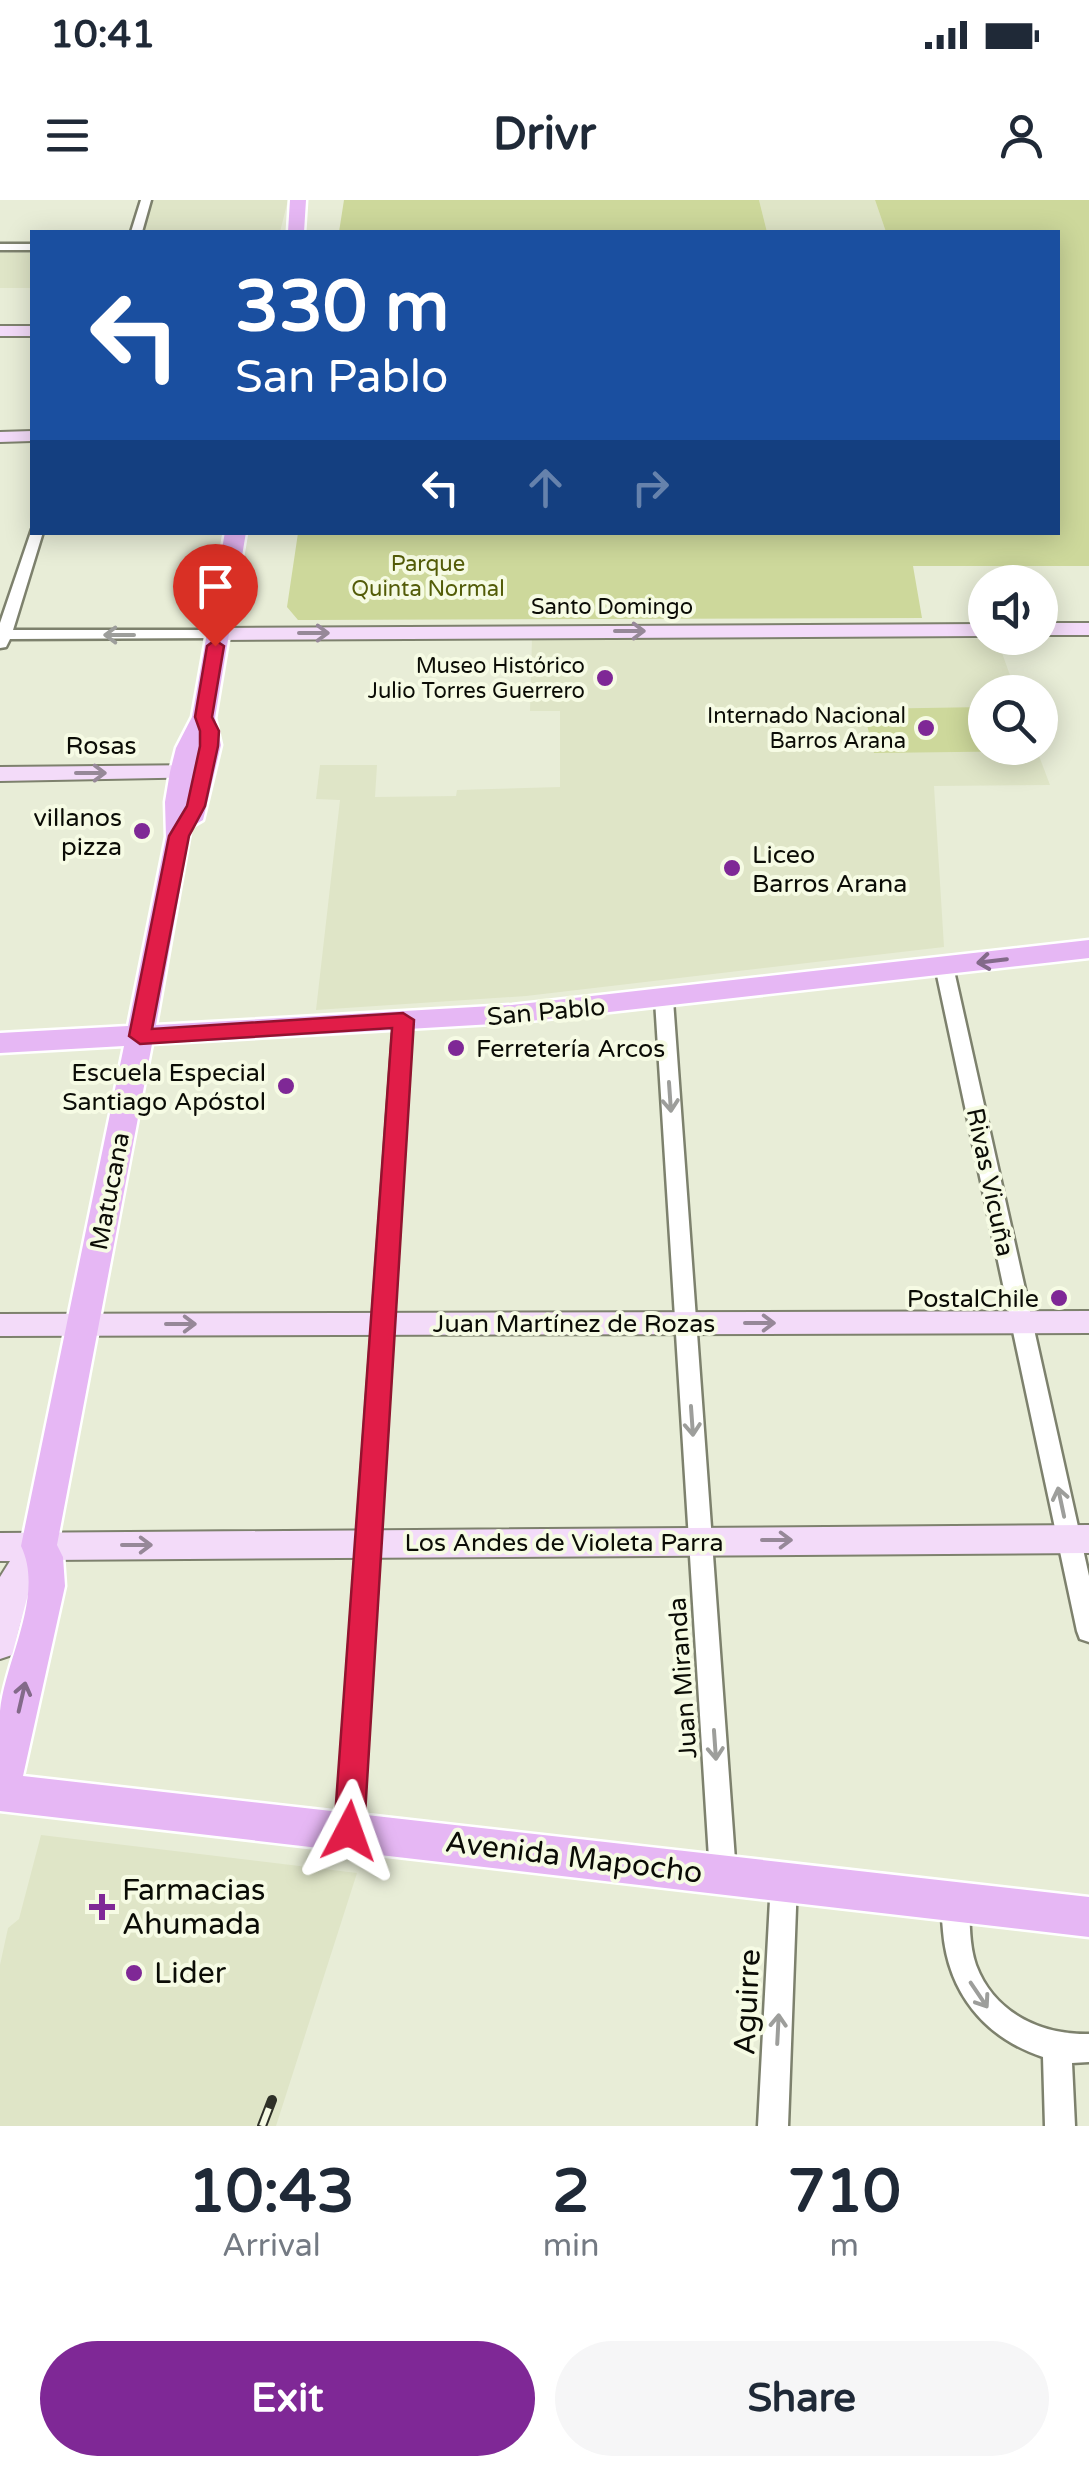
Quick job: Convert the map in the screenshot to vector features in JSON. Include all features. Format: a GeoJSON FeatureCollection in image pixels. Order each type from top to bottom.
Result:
{"type":"FeatureCollection","features":[{"type":"Feature","properties":{"kind":"main road"},"geometry":{"type":"LineString","coordinates":[[296,230],[302,203]]}},
{"type":"Feature","properties":{"kind":"main road","name":"Matucana"},"geometry":{"type":"LineString","coordinates":[[0,1792],[47,1586],[45,1557],[39,1546],[179,836],[193,814],[192,772],[210,738],[204,717],[235,535]]}},
{"type":"Feature","properties":{"kind":"main road","name":"San Pablo"},"geometry":{"type":"LineString","coordinates":[[0,1044],[664,1000],[1089,949]]}},
{"type":"Feature","properties":{"kind":"main road","name":"Avenida Mapocho"},"geometry":{"type":"LineString","coordinates":[[0,1792],[1089,1917]]}},
{"type":"Feature","properties":{"kind":"street"},"geometry":{"type":"LineString","coordinates":[[137,230],[146,200]]}},
{"type":"Feature","properties":{"kind":"street"},"geometry":{"type":"LineString","coordinates":[[0,247],[30,247]]}},
{"type":"Feature","properties":{"kind":"street"},"geometry":{"type":"LineString","coordinates":[[0,332],[30,331]]}},
{"type":"Feature","properties":{"kind":"street"},"geometry":{"type":"LineString","coordinates":[[0,437],[30,436]]}},
{"type":"Feature","properties":{"kind":"street"},"geometry":{"type":"LineString","coordinates":[[1,639],[35,535]]}},
{"type":"Feature","properties":{"kind":"street"},"geometry":{"type":"LineString","coordinates":[[1058,629],[1089,629]]}},
{"type":"Feature","properties":{"kind":"street","name":"Santo Domingo"},"geometry":{"type":"LineString","coordinates":[[1,639],[217,634],[968,630]]}},
{"type":"Feature","properties":{"kind":"street","name":"Rosas"},"geometry":{"type":"LineString","coordinates":[[0,774],[192,772]]}},
{"type":"Feature","properties":{"kind":"street","name":"Rivas Vicuña"},"geometry":{"type":"LineString","coordinates":[[944,966],[1022,1322],[1079,1539],[1089,1631]]}},
{"type":"Feature","properties":{"kind":"street","name":"Juan Miranda"},"geometry":{"type":"LineString","coordinates":[[664,1000],[724,1874]]}},
{"type":"Feature","properties":{"kind":"street"},"geometry":{"type":"LineString","coordinates":[[349,1831],[403,1020]]}},
{"type":"Feature","properties":{"kind":"street","name":"Juan Martínez de Rozas"},"geometry":{"type":"LineString","coordinates":[[0,1324],[1089,1322]]}},
{"type":"Feature","properties":{"kind":"street","name":"Los Andes de Violeta Parra"},"geometry":{"type":"LineString","coordinates":[[0,1546],[1079,1539]]}},
{"type":"Feature","properties":{"kind":"street","name":"Matucana"},"geometry":{"type":"LineString","coordinates":[[0,1644],[16,1578],[39,1546]]}},
{"type":"Feature","properties":{"kind":"street","name":"Aguirre"},"geometry":{"type":"LineString","coordinates":[[773,2126],[784,1881]]}},
{"type":"Feature","properties":{"kind":"street"},"geometry":{"type":"LineString","coordinates":[[955,1902],[964,1970],[980,1998],[1013,2030],[1057,2047],[1089,2048]]}},
{"type":"Feature","properties":{"kind":"street"},"geometry":{"type":"LineString","coordinates":[[1057,2047],[1060,2126]]}},
{"type":"Feature","properties":{"kind":"shaded area"},"geometry":{"type":"Polygon","coordinates":[[[150,200],[288,200],[280,230],[140,230],[150,200]]]}},
{"type":"Feature","properties":{"kind":"shaded area"},"geometry":{"type":"Polygon","coordinates":[[[759,200],[875,200],[885,230],[766,230],[759,200]]]}},
{"type":"Feature","properties":{"kind":"shaded area"},"geometry":{"type":"Polygon","coordinates":[[[0,253],[30,253],[30,288],[0,288],[0,253]]]}},
{"type":"Feature","properties":{"kind":"shaded area","name":"Liceo Barros Arana"},"geometry":{"type":"Polygon","coordinates":[[[532,637],[968,639],[968,655],[1003,655],[1010,675],[968,675],[968,765],[1042,765],[1050,785],[934,786],[944,947],[526,996],[316,1010],[340,800],[316,799],[320,765],[377,765],[375,797],[456,796],[457,790],[560,787],[560,711],[530,711],[532,637]]]}},
{"type":"Feature","properties":{"kind":"shaded area","name":"Lider"},"geometry":{"type":"Polygon","coordinates":[[[41,1835],[357,1873],[276,2126],[0,2126],[0,1965],[8,1928],[19,1919],[41,1835]]]}},
{"type":"Feature","properties":{"kind":"green space"},"geometry":{"type":"Polygon","coordinates":[[[344,200],[759,200],[766,230],[339,230],[344,200]]]}},
{"type":"Feature","properties":{"kind":"green space","name":"Parque Quinta Normal"},"geometry":{"type":"Polygon","coordinates":[[[875,200],[1089,200],[1089,566],[913,566],[922,618],[298,620],[287,607],[298,535],[1060,535],[1060,230],[885,230],[875,200]]]}},
{"type":"Feature","properties":{"kind":"green space","name":"Internado Nacional Barros Arana"},"geometry":{"type":"Polygon","coordinates":[[[968,707],[968,752],[874,753],[863,709],[968,707]]]}},
{"type":"Feature","properties":{"kind":"railway"},"geometry":{"type":"LineString","coordinates":[[262,2126],[272,2100]]}},
{"type":"Feature","properties":{"kind":"place","name":"Museo Histórico Julio Torres Guerrero"},"geometry":{"type":"Point","coordinates":[605,678]}},
{"type":"Feature","properties":{"kind":"place","name":"Internado Nacional Barros Arana"},"geometry":{"type":"Point","coordinates":[926,728]}},
{"type":"Feature","properties":{"kind":"place","name":"villanos pizza"},"geometry":{"type":"Point","coordinates":[142,831]}},
{"type":"Feature","properties":{"kind":"place","name":"Liceo Barros Arana"},"geometry":{"type":"Point","coordinates":[732,868]}},
{"type":"Feature","properties":{"kind":"place","name":"Ferretería Arcos"},"geometry":{"type":"Point","coordinates":[456,1048]}},
{"type":"Feature","properties":{"kind":"place","name":"Escuela Especial Santiago Apóstol"},"geometry":{"type":"Point","coordinates":[286,1086]}},
{"type":"Feature","properties":{"kind":"place","name":"PostalChile"},"geometry":{"type":"Point","coordinates":[1059,1298]}},
{"type":"Feature","properties":{"kind":"place","name":"Farmacias Ahumada"},"geometry":{"type":"Point","coordinates":[102,1907]}},
{"type":"Feature","properties":{"kind":"place","name":"Lider"},"geometry":{"type":"Point","coordinates":[134,1973]}},
{"type":"Feature","properties":{"kind":"route"},"geometry":{"type":"LineString","coordinates":[[215,646],[204,717],[210,731],[209,746],[196,806],[179,836],[140,1036],[403,1020],[349,1831]]}}]}
